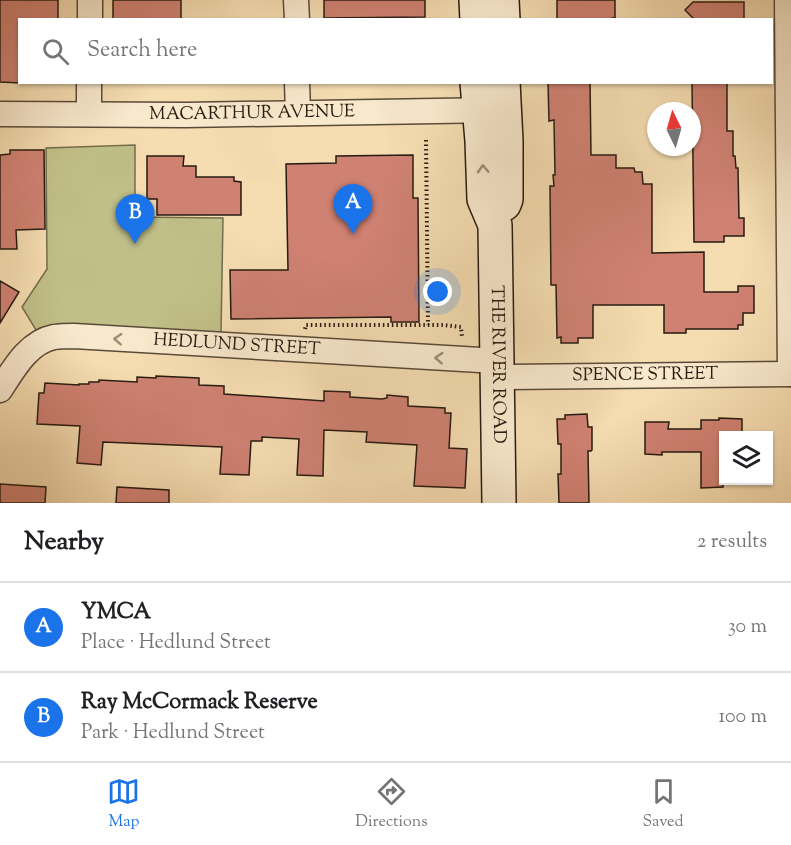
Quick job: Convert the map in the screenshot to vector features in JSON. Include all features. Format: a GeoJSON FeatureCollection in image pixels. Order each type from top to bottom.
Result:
{"type":"FeatureCollection","features":[{"type":"Feature","properties":{"kind":"main road"},"geometry":{"type":"LineString","coordinates":[[476,0],[477,18]]}},
{"type":"Feature","properties":{"kind":"main road"},"geometry":{"type":"LineString","coordinates":[[502,0],[503,18]]}},
{"type":"Feature","properties":{"kind":"main road","name":"THE RIVER ROAD"},"geometry":{"type":"LineString","coordinates":[[491,97],[482,141],[484,199],[495,225],[499,503]]}},
{"type":"Feature","properties":{"kind":"street"},"geometry":{"type":"LineString","coordinates":[[90,0],[90,18]]}},
{"type":"Feature","properties":{"kind":"street"},"geometry":{"type":"LineString","coordinates":[[296,0],[297,18]]}},
{"type":"Feature","properties":{"kind":"street"},"geometry":{"type":"LineString","coordinates":[[787,0],[791,374]]}},
{"type":"Feature","properties":{"kind":"street"},"geometry":{"type":"LineString","coordinates":[[89,84],[89,114]]}},
{"type":"Feature","properties":{"kind":"street"},"geometry":{"type":"LineString","coordinates":[[297,84],[298,113]]}},
{"type":"Feature","properties":{"kind":"street","name":"MACARTHUR AVENUE"},"geometry":{"type":"LineString","coordinates":[[0,114],[298,113],[491,97]]}},
{"type":"Feature","properties":{"kind":"street","name":"HEDLUND STREET"},"geometry":{"type":"LineString","coordinates":[[0,390],[25,354],[35,346],[52,337],[74,336],[497,369]]}},
{"type":"Feature","properties":{"kind":"street","name":"SPENCE STREET"},"geometry":{"type":"LineString","coordinates":[[497,369],[791,374]]}},
{"type":"Feature","properties":{"kind":"path"},"geometry":{"type":"LineString","coordinates":[[426,140],[428,325]]}},
{"type":"Feature","properties":{"kind":"path"},"geometry":{"type":"LineString","coordinates":[[304,336],[306,325],[444,325],[461,327],[462,347]]}},
{"type":"Feature","properties":{"kind":"shaded area"},"geometry":{"type":"Polygon","coordinates":[[[135,145],[135,217],[223,218],[221,333],[36,330],[22,307],[47,269],[46,148],[135,145]]]}},
{"type":"Feature","properties":{"kind":"building"},"geometry":{"type":"Polygon","coordinates":[[[0,0],[58,0],[58,18],[18,18],[18,83],[0,82],[0,0]]]}},
{"type":"Feature","properties":{"kind":"building"},"geometry":{"type":"Polygon","coordinates":[[[113,0],[181,0],[181,18],[113,18],[113,0]]]}},
{"type":"Feature","properties":{"kind":"building"},"geometry":{"type":"Polygon","coordinates":[[[324,0],[425,0],[425,17],[324,18],[324,0]]]}},
{"type":"Feature","properties":{"kind":"building"},"geometry":{"type":"Polygon","coordinates":[[[557,0],[615,0],[615,18],[557,18],[557,0]]]}},
{"type":"Feature","properties":{"kind":"building"},"geometry":{"type":"Polygon","coordinates":[[[693,2],[744,2],[744,18],[693,18],[685,10],[693,2]]]}},
{"type":"Feature","properties":{"kind":"building"},"geometry":{"type":"Polygon","coordinates":[[[548,84],[590,84],[591,155],[616,155],[616,168],[634,168],[635,172],[642,172],[643,184],[652,184],[652,253],[704,252],[704,292],[738,292],[738,286],[754,286],[754,313],[743,313],[743,325],[738,325],[738,329],[686,329],[686,333],[664,333],[664,305],[593,305],[593,338],[578,338],[578,343],[561,343],[561,337],[557,338],[556,285],[551,285],[550,186],[554,186],[553,175],[555,175],[554,120],[549,121],[548,84]]]}},
{"type":"Feature","properties":{"kind":"building"},"geometry":{"type":"Polygon","coordinates":[[[692,84],[727,84],[727,131],[733,131],[733,156],[735,156],[736,168],[738,168],[739,218],[744,218],[744,236],[724,236],[724,242],[694,242],[693,156],[701,156],[701,102],[692,102],[692,84]]]}},
{"type":"Feature","properties":{"kind":"building"},"geometry":{"type":"Polygon","coordinates":[[[10,150],[44,150],[45,229],[16,230],[17,249],[0,249],[0,155],[10,154],[10,150]]]}},
{"type":"Feature","properties":{"kind":"building"},"geometry":{"type":"Polygon","coordinates":[[[413,155],[413,198],[418,198],[419,322],[391,322],[391,317],[231,319],[230,270],[288,270],[286,164],[336,163],[336,156],[413,155]]]}},
{"type":"Feature","properties":{"kind":"building"},"geometry":{"type":"Polygon","coordinates":[[[147,156],[184,156],[183,166],[196,166],[196,177],[234,177],[234,181],[241,182],[241,215],[157,215],[157,199],[147,199],[147,156]]]}},
{"type":"Feature","properties":{"kind":"building"},"geometry":{"type":"Polygon","coordinates":[[[0,281],[19,292],[0,323],[0,281]]]}},
{"type":"Feature","properties":{"kind":"building"},"geometry":{"type":"Polygon","coordinates":[[[156,376],[199,378],[199,385],[224,386],[224,394],[324,401],[324,391],[350,392],[350,397],[382,399],[387,398],[387,395],[408,397],[408,406],[445,408],[445,413],[451,413],[449,448],[467,449],[465,488],[414,486],[417,445],[366,442],[367,432],[324,430],[323,476],[297,475],[299,439],[262,437],[262,441],[251,441],[249,475],[220,474],[222,447],[103,442],[101,465],[77,463],[80,426],[37,424],[39,393],[44,393],[45,383],[79,385],[99,382],[99,380],[137,382],[137,377],[156,378],[156,376]]]}},
{"type":"Feature","properties":{"kind":"building"},"geometry":{"type":"Polygon","coordinates":[[[587,414],[588,427],[592,427],[592,450],[588,451],[589,503],[559,503],[558,474],[561,474],[561,444],[558,444],[557,419],[565,419],[565,415],[587,414]]]}},
{"type":"Feature","properties":{"kind":"building"},"geometry":{"type":"Polygon","coordinates":[[[719,418],[742,419],[742,431],[719,431],[719,485],[723,487],[701,488],[701,452],[645,454],[645,422],[669,422],[668,429],[701,429],[701,420],[719,420],[719,418]]]}},
{"type":"Feature","properties":{"kind":"building"},"geometry":{"type":"Polygon","coordinates":[[[0,484],[46,487],[45,503],[0,503],[0,484]]]}},
{"type":"Feature","properties":{"kind":"building"},"geometry":{"type":"Polygon","coordinates":[[[117,487],[169,490],[169,503],[116,503],[117,487]]]}},
{"type":"Feature","properties":{"kind":"place","name":"YMCA"},"geometry":{"type":"Point","coordinates":[353,234]}},
{"type":"Feature","properties":{"kind":"place","name":"Ray McCormack Reserve"},"geometry":{"type":"Point","coordinates":[135,244]}}]}
